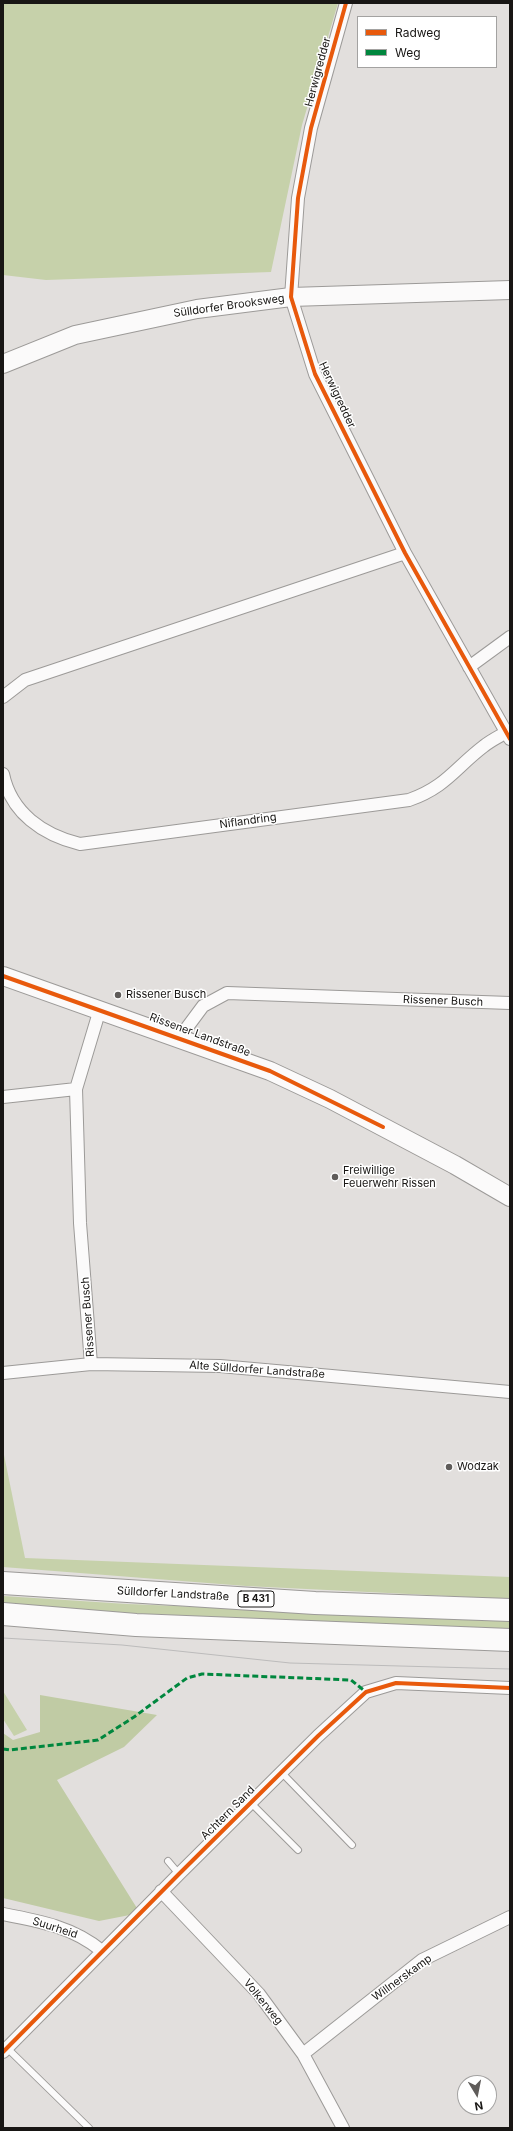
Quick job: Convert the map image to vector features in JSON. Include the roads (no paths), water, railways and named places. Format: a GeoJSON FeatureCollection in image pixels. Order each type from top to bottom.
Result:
{"type":"FeatureCollection","features":[{"type":"Feature","properties":{"kind":"highway","name":"Sülldorfer Landstraße"},"geometry":{"type":"LineString","coordinates":[[3,1584],[315,1602],[510,1610]]}},
{"type":"Feature","properties":{"kind":"highway"},"geometry":{"type":"LineString","coordinates":[[3,1614],[159,1626],[510,1640]]}},
{"type":"Feature","properties":{"kind":"street","name":"Herwigredder"},"geometry":{"type":"LineString","coordinates":[[346,3],[312,128],[298,198],[291,298],[315,374],[405,553],[508,736]]}},
{"type":"Feature","properties":{"kind":"street","name":"Sülldorfer Brooksweg"},"geometry":{"type":"LineString","coordinates":[[3,364],[75,335],[197,309],[291,298],[510,290]]}},
{"type":"Feature","properties":{"kind":"street"},"geometry":{"type":"LineString","coordinates":[[3,697],[25,680],[405,553]]}},
{"type":"Feature","properties":{"kind":"street"},"geometry":{"type":"LineString","coordinates":[[469,667],[510,636]]}},
{"type":"Feature","properties":{"kind":"street","name":"Niflandring"},"geometry":{"type":"LineString","coordinates":[[3,774],[11,798],[28,819],[60,839],[80,844],[409,800],[426,794],[441,785],[484,745],[508,736]]}},
{"type":"Feature","properties":{"kind":"street","name":"Rissener Landstraße"},"geometry":{"type":"LineString","coordinates":[[3,976],[180,1037],[270,1071],[330,1099],[455,1165],[510,1197]]}},
{"type":"Feature","properties":{"kind":"street","name":"Rissener Busch"},"geometry":{"type":"LineString","coordinates":[[180,1037],[203,1006],[227,993],[510,1003]]}},
{"type":"Feature","properties":{"kind":"street","name":"Rissener Busch"},"geometry":{"type":"LineString","coordinates":[[91,1364],[80,1223],[76,1089],[100,1009]]}},
{"type":"Feature","properties":{"kind":"street"},"geometry":{"type":"LineString","coordinates":[[3,1097],[76,1089]]}},
{"type":"Feature","properties":{"kind":"street","name":"Alte Sülldorfer Landstraße"},"geometry":{"type":"LineString","coordinates":[[3,1373],[91,1364],[220,1366],[510,1392]]}},
{"type":"Feature","properties":{"kind":"street","name":"Achtern Sand"},"geometry":{"type":"LineString","coordinates":[[5,2050],[161,1891],[318,1736],[366,1692],[374,1688],[396,1683],[510,1688]]}},
{"type":"Feature","properties":{"kind":"street","name":"Volkerweg"},"geometry":{"type":"LineString","coordinates":[[161,1891],[259,1994],[303,2054],[343,2128]]}},
{"type":"Feature","properties":{"kind":"street","name":"Suurheid"},"geometry":{"type":"LineString","coordinates":[[3,1914],[44,1922],[59,1927],[88,1939],[102,1951]]}},
{"type":"Feature","properties":{"kind":"street","name":"Willnerskamp"},"geometry":{"type":"LineString","coordinates":[[303,2054],[422,1960],[510,1917]]}},
{"type":"Feature","properties":{"kind":"lane"},"geometry":{"type":"LineString","coordinates":[[282,1773],[352,1845]]}},
{"type":"Feature","properties":{"kind":"lane"},"geometry":{"type":"LineString","coordinates":[[251,1803],[298,1850]]}},
{"type":"Feature","properties":{"kind":"lane"},"geometry":{"type":"LineString","coordinates":[[168,1861],[179,1874]]}},
{"type":"Feature","properties":{"kind":"lane"},"geometry":{"type":"LineString","coordinates":[[5,2050],[89,2128]]}},
{"type":"Feature","properties":{"kind":"tram line"},"geometry":{"type":"LineString","coordinates":[[3,1638],[122,1645],[290,1663],[510,1669]]}},
{"type":"Feature","properties":{"kind":"place","name":"Rissener Busch"},"geometry":{"type":"Point","coordinates":[118,995]}},
{"type":"Feature","properties":{"kind":"place","name":"Freiwillige Feuerwehr Rissen"},"geometry":{"type":"Point","coordinates":[335,1177]}},
{"type":"Feature","properties":{"kind":"place","name":"Wodzak"},"geometry":{"type":"Point","coordinates":[449,1467]}}]}
